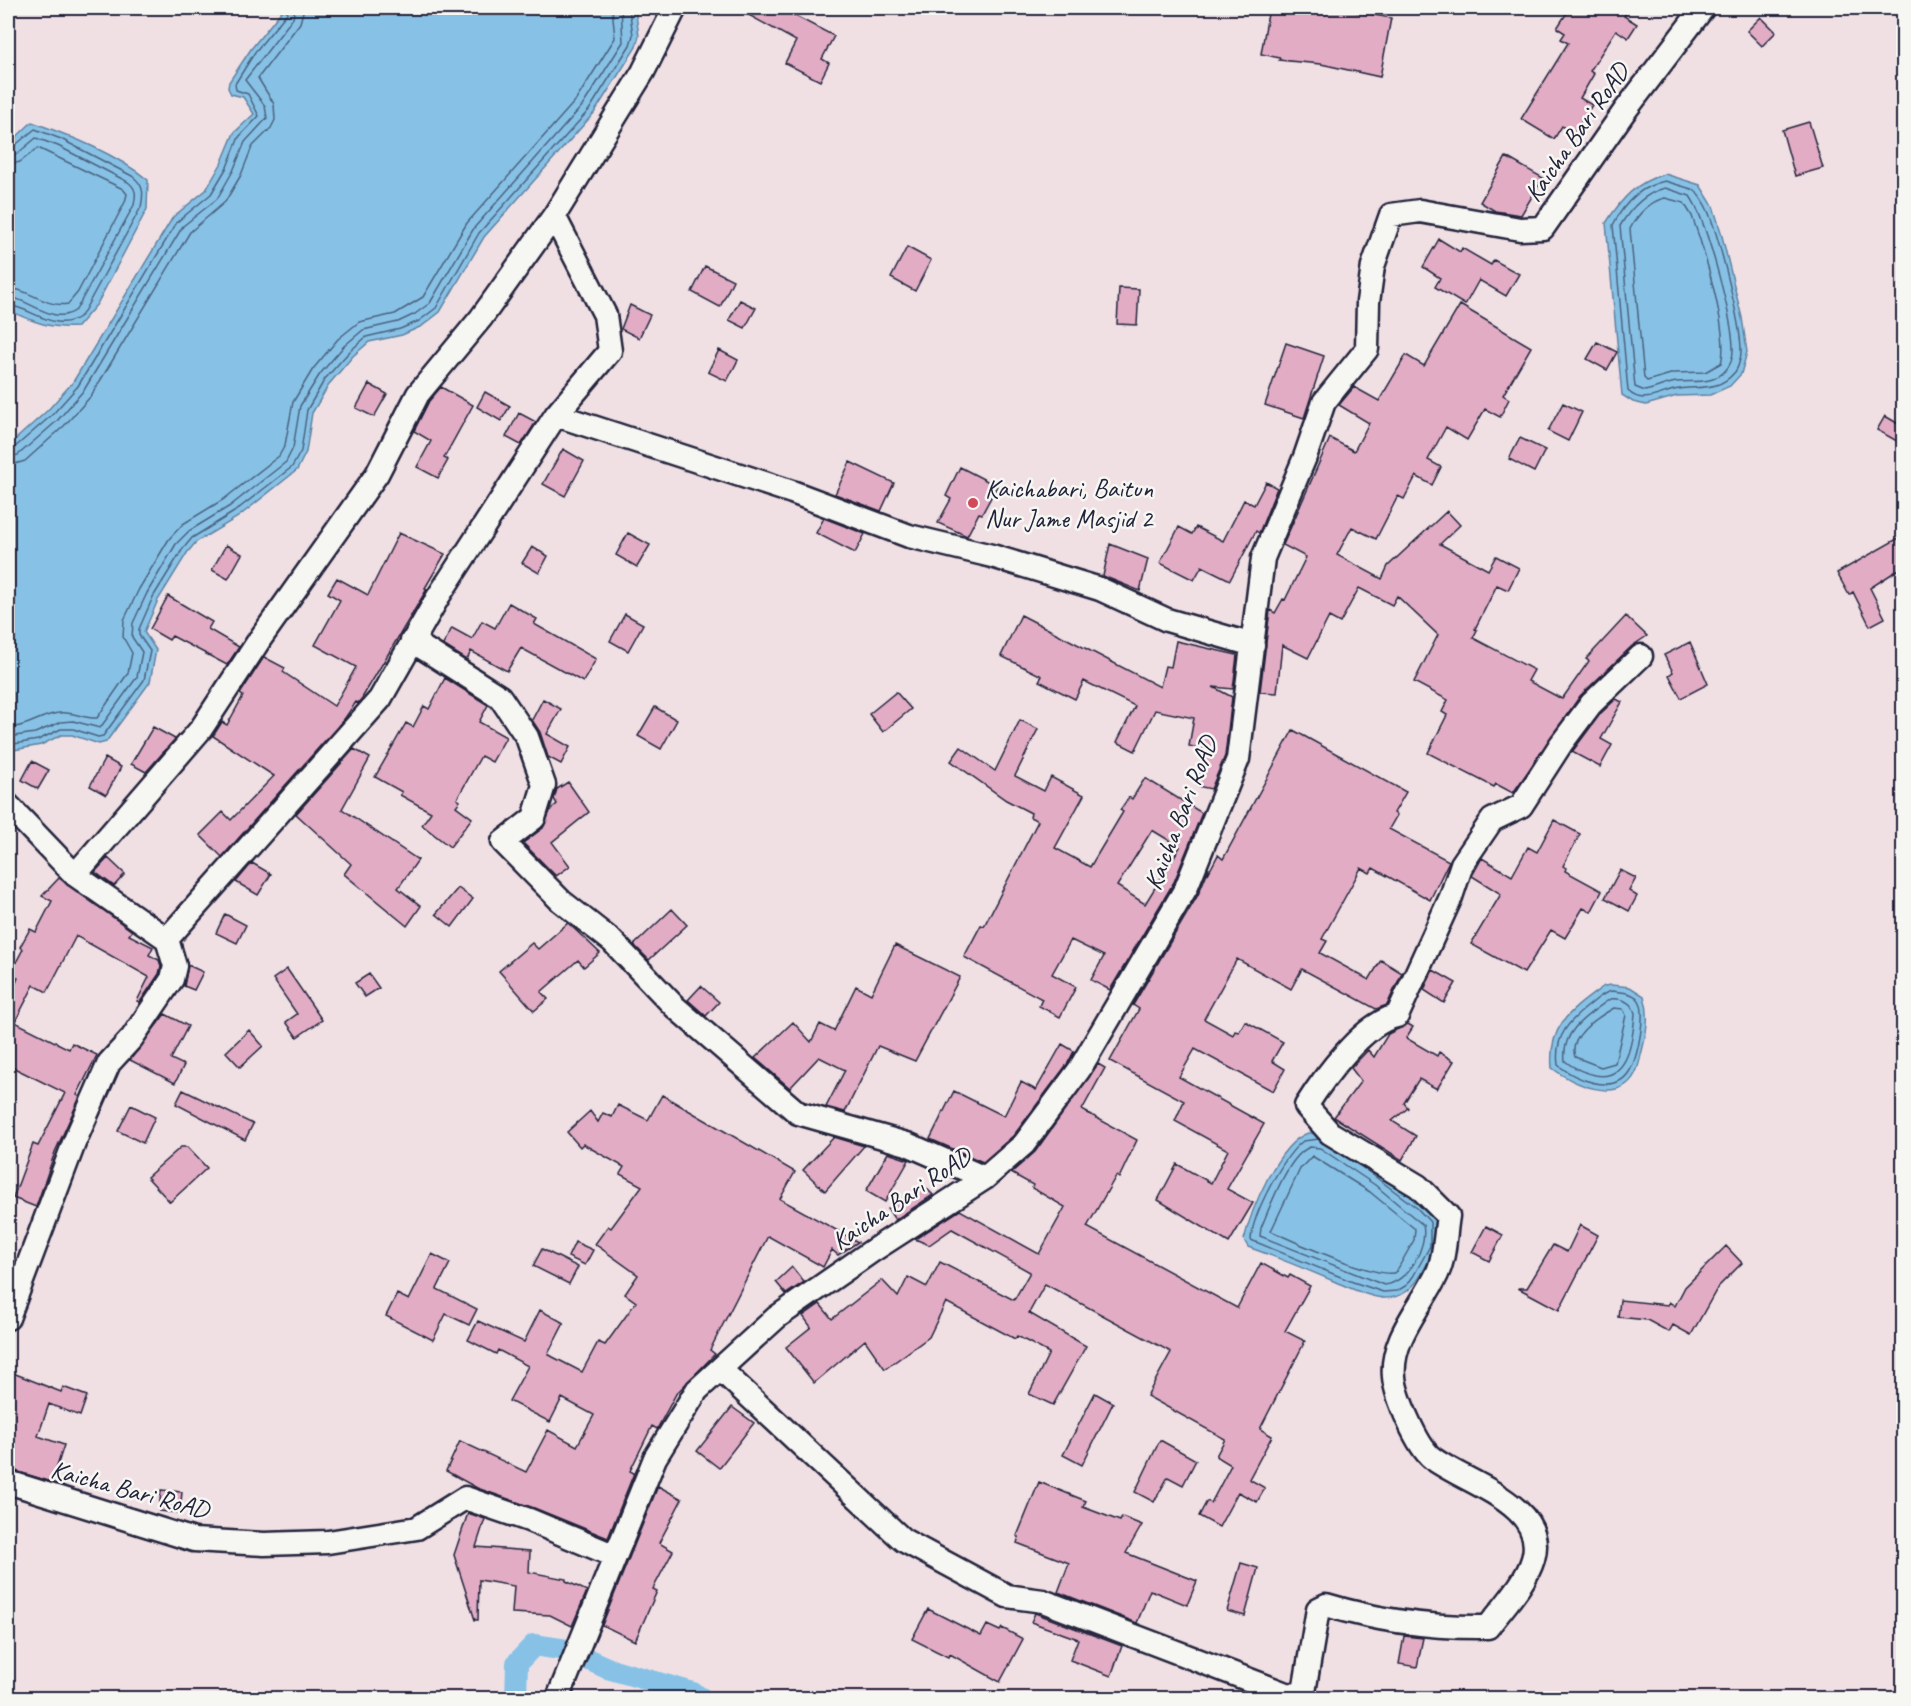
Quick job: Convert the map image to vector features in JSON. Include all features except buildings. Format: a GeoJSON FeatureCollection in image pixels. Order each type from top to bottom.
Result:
{"type":"FeatureCollection","features":[{"type":"Feature","properties":{"kind":"street"},"geometry":{"type":"LineString","coordinates":[[75,875],[201,729],[260,639],[377,474],[418,394],[482,318],[554,216],[643,72],[675,8]]}},
{"type":"Feature","properties":{"kind":"street","name":"Kaicha Bari RoAD"},"geometry":{"type":"LineString","coordinates":[[560,1691],[655,1458],[697,1390],[777,1317],[872,1251],[985,1178],[1024,1144],[1080,1070],[1186,888],[1238,759],[1263,558],[1305,457],[1324,402],[1367,350],[1368,302],[1373,266],[1391,215],[1420,211],[1520,229],[1543,228],[1624,111],[1703,8]]}},
{"type":"Feature","properties":{"kind":"street"},"geometry":{"type":"LineString","coordinates":[[167,939],[380,699],[412,641],[556,416],[610,351],[605,315],[554,216]]}},
{"type":"Feature","properties":{"kind":"street"},"geometry":{"type":"LineString","coordinates":[[556,416],[792,492],[909,536],[992,556],[1100,589],[1167,620],[1253,645]]}},
{"type":"Feature","properties":{"kind":"street"},"geometry":{"type":"LineString","coordinates":[[412,641],[500,697],[527,737],[544,785],[534,818],[503,842],[561,901],[612,941],[675,1007],[798,1113],[907,1144],[985,1178]]}},
{"type":"Feature","properties":{"kind":"street"},"geometry":{"type":"LineString","coordinates":[[720,1369],[903,1540],[1007,1596],[1042,1601],[1286,1694],[1300,1695],[1304,1692],[1318,1609],[1326,1605],[1356,1614],[1444,1628],[1488,1627],[1517,1588],[1533,1558],[1534,1532],[1527,1518],[1492,1492],[1431,1457],[1412,1429],[1394,1379],[1394,1359],[1411,1317],[1438,1272],[1448,1216],[1418,1186],[1330,1133],[1306,1106],[1330,1068],[1385,1018],[1397,1016],[1451,897],[1462,864],[1492,820],[1521,806],[1561,744],[1591,704],[1641,656]]}},
{"type":"Feature","properties":{"kind":"street"},"geometry":{"type":"LineString","coordinates":[[8,805],[75,875],[167,939],[175,966],[172,979],[132,1038],[109,1063],[74,1143],[8,1318]]}},
{"type":"Feature","properties":{"kind":"street","name":"Kaicha Bari RoAD"},"geometry":{"type":"LineString","coordinates":[[8,1482],[194,1540],[264,1544],[328,1542],[417,1528],[465,1498],[528,1520],[615,1556]]}},
{"type":"Feature","properties":{"kind":"water"},"geometry":{"type":"Polygon","coordinates":[[[284,8],[635,8],[639,36],[636,47],[594,113],[484,237],[440,312],[422,326],[402,335],[369,342],[353,356],[330,383],[312,413],[306,452],[297,470],[238,517],[196,542],[187,553],[158,600],[144,632],[156,650],[150,682],[106,742],[99,744],[72,735],[61,735],[41,745],[8,751],[8,446],[48,410],[73,382],[173,217],[206,190],[221,164],[234,133],[254,114],[243,97],[231,94],[228,88],[229,82],[251,49],[284,8]]]}},
{"type":"Feature","properties":{"kind":"water"},"geometry":{"type":"Polygon","coordinates":[[[32,122],[108,154],[148,180],[147,209],[97,304],[77,327],[49,325],[8,310],[8,145],[32,122]]]}},
{"type":"Feature","properties":{"kind":"water"},"geometry":{"type":"Polygon","coordinates":[[[1665,174],[1700,185],[1713,206],[1742,318],[1747,352],[1741,374],[1730,386],[1710,395],[1677,396],[1646,405],[1633,402],[1622,395],[1606,223],[1618,206],[1638,186],[1665,174]]]}},
{"type":"Feature","properties":{"kind":"water"},"geometry":{"type":"Polygon","coordinates":[[[1604,986],[1630,987],[1644,996],[1647,1023],[1644,1044],[1635,1074],[1628,1083],[1607,1090],[1595,1089],[1571,1080],[1552,1068],[1554,1040],[1558,1029],[1572,1011],[1604,986]]]}},
{"type":"Feature","properties":{"kind":"water"},"geometry":{"type":"Polygon","coordinates":[[[1308,1133],[1319,1133],[1401,1186],[1429,1210],[1436,1220],[1438,1233],[1433,1253],[1416,1282],[1403,1294],[1385,1298],[1367,1295],[1248,1247],[1244,1240],[1267,1179],[1286,1150],[1297,1139],[1308,1133]]]}},
{"type":"Feature","properties":{"kind":"waterway"},"geometry":{"type":"LineString","coordinates":[[516,1698],[517,1663],[534,1645],[567,1650],[607,1668],[693,1693],[701,1698]]}},
{"type":"Feature","properties":{"kind":"place","name":"Kaichabari, Baitun Nur Jame Masjid 2"},"geometry":{"type":"Point","coordinates":[973,503]}}]}
